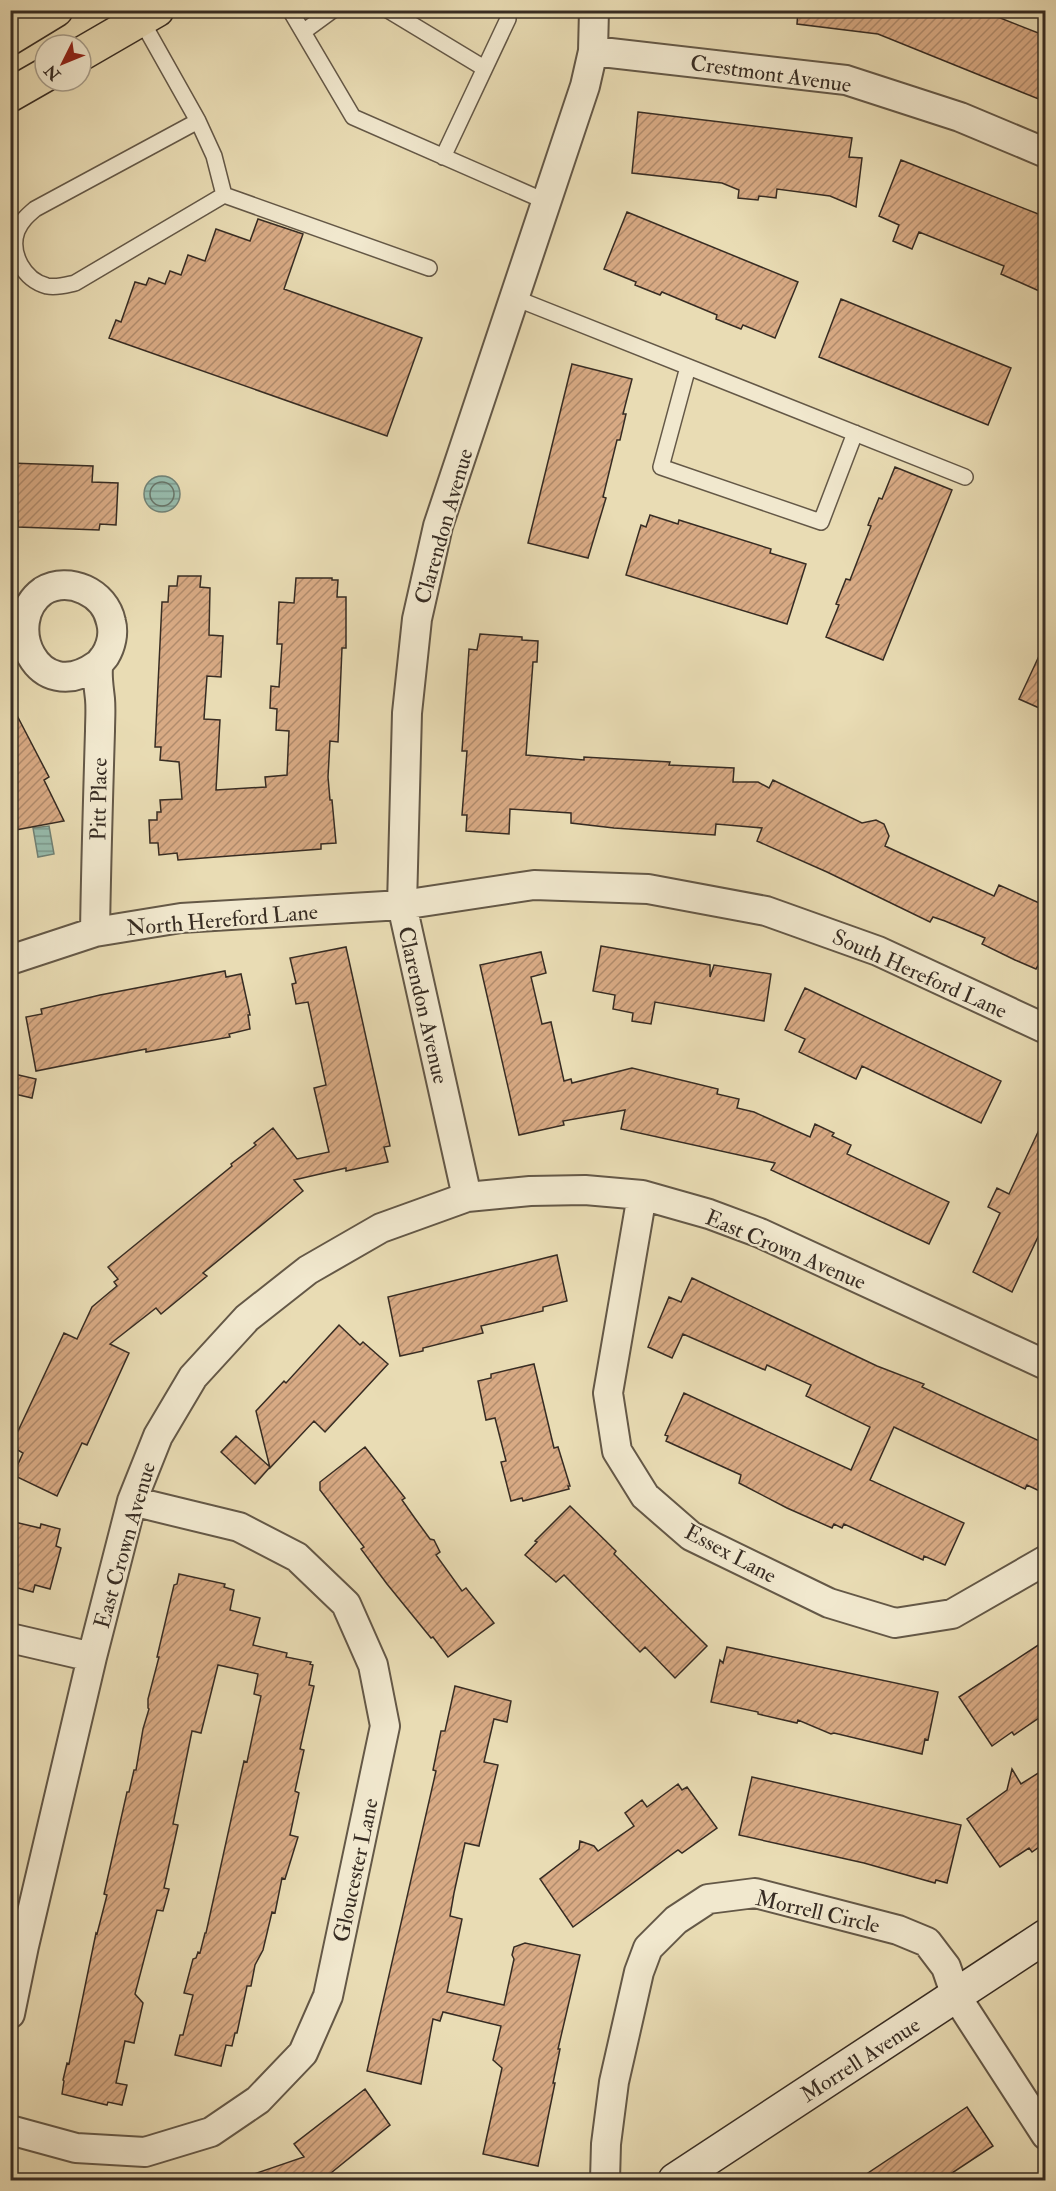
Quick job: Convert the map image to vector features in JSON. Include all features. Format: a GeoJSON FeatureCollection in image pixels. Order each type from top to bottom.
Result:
{"type":"FeatureCollection","features":[{"type":"Feature","properties":{"kind":"main road"},"geometry":{"type":"LineString","coordinates":[[10,38],[56,10]]}},
{"type":"Feature","properties":{"kind":"main road"},"geometry":{"type":"LineString","coordinates":[[93,46],[145,13]]}},
{"type":"Feature","properties":{"kind":"main road"},"geometry":{"type":"LineString","coordinates":[[10,95],[33,82]]}},
{"type":"Feature","properties":{"kind":"street","name":"Clarendon Avenue"},"geometry":{"type":"LineString","coordinates":[[467,1197],[402,905],[407,713],[417,619],[438,526],[585,86],[593,51],[594,10]]}},
{"type":"Feature","properties":{"kind":"street","name":"Crestmont Avenue"},"geometry":{"type":"LineString","coordinates":[[593,51],[846,80],[960,117],[1046,153]]}},
{"type":"Feature","properties":{"kind":"street","name":"Pitt Place"},"geometry":{"type":"LineString","coordinates":[[95,932],[100,704],[98,665]]}},
{"type":"Feature","properties":{"kind":"street","name":"South Hereford Lane"},"geometry":{"type":"LineString","coordinates":[[402,905],[534,885],[648,889],[766,911],[878,951],[1046,1029]]}},
{"type":"Feature","properties":{"kind":"street","name":"North Hereford Lane"},"geometry":{"type":"LineString","coordinates":[[10,960],[95,932],[181,918],[402,905]]}},
{"type":"Feature","properties":{"kind":"street","name":"East Crown Avenue"},"geometry":{"type":"LineString","coordinates":[[10,2014],[17,1945],[132,1501],[158,1436],[194,1377],[247,1318],[308,1270],[381,1228],[467,1197],[530,1191],[585,1190],[642,1195],[760,1233],[1045,1365]]}},
{"type":"Feature","properties":{"kind":"street","name":"Essex Lane"},"geometry":{"type":"LineString","coordinates":[[642,1195],[608,1393],[617,1451],[645,1496],[691,1536],[829,1603],[895,1623],[952,1614],[1046,1560]]}},
{"type":"Feature","properties":{"kind":"street","name":"Gloucester Lane"},"geometry":{"type":"LineString","coordinates":[[10,2130],[76,2148],[145,2152],[211,2132],[258,2100],[303,2053],[328,1996],[385,1726],[373,1665],[346,1604],[297,1557],[240,1527],[132,1501]]}},
{"type":"Feature","properties":{"kind":"street"},"geometry":{"type":"LineString","coordinates":[[10,1638],[92,1657]]}},
{"type":"Feature","properties":{"kind":"street","name":"Morrell Circle"},"geometry":{"type":"LineString","coordinates":[[605,2181],[606,2144],[614,2082],[642,1964],[648,1948],[676,1920],[708,1899],[756,1893],[898,1930],[927,1942],[946,1967],[956,1996],[1046,2135]]}},
{"type":"Feature","properties":{"kind":"street","name":"Morrell Avenue"},"geometry":{"type":"LineString","coordinates":[[675,2181],[1046,1936]]}},
{"type":"Feature","properties":{"kind":"lane"},"geometry":{"type":"LineString","coordinates":[[290,10],[353,117],[547,202]]}},
{"type":"Feature","properties":{"kind":"lane"},"geometry":{"type":"LineString","coordinates":[[303,32],[333,10]]}},
{"type":"Feature","properties":{"kind":"lane"},"geometry":{"type":"LineString","coordinates":[[388,10],[484,68]]}},
{"type":"Feature","properties":{"kind":"lane"},"geometry":{"type":"LineString","coordinates":[[145,13],[198,120],[213,156],[224,195]]}},
{"type":"Feature","properties":{"kind":"lane"},"geometry":{"type":"LineString","coordinates":[[443,157],[508,19]]}},
{"type":"Feature","properties":{"kind":"lane"},"geometry":{"type":"LineString","coordinates":[[198,120],[35,209],[24,219],[17,231],[15,245],[17,258],[24,271],[34,280],[47,286],[75,283],[224,195]]}},
{"type":"Feature","properties":{"kind":"lane"},"geometry":{"type":"LineString","coordinates":[[224,195],[429,268]]}},
{"type":"Feature","properties":{"kind":"lane"},"geometry":{"type":"LineString","coordinates":[[515,298],[965,477]]}},
{"type":"Feature","properties":{"kind":"lane"},"geometry":{"type":"LineString","coordinates":[[688,367],[661,467],[821,522],[855,433]]}},
{"type":"Feature","properties":{"kind":"water"},"geometry":{"type":"Polygon","coordinates":[[[162,476],[175,481],[180,494],[175,507],[162,512],[149,507],[144,494],[149,481],[162,476]]]}},
{"type":"Feature","properties":{"kind":"water"},"geometry":{"type":"Polygon","coordinates":[[[49,826],[54,854],[38,857],[33,828],[49,826]]]}},
{"type":"Feature","properties":{"kind":"building"},"geometry":{"type":"Polygon","coordinates":[[[798,10],[980,10],[1046,36],[1046,102],[878,34],[797,24],[798,10]]]}},
{"type":"Feature","properties":{"kind":"building"},"geometry":{"type":"Polygon","coordinates":[[[638,112],[852,138],[849,157],[862,158],[856,207],[830,196],[777,189],[776,198],[759,196],[758,200],[738,198],[739,190],[722,183],[632,173],[638,112]]]}},
{"type":"Feature","properties":{"kind":"building"},"geometry":{"type":"Polygon","coordinates":[[[901,160],[1046,217],[1046,294],[1001,274],[1004,266],[919,232],[912,249],[893,241],[899,225],[879,216],[901,160]]]}},
{"type":"Feature","properties":{"kind":"building"},"geometry":{"type":"Polygon","coordinates":[[[627,212],[798,282],[775,338],[743,325],[741,329],[716,319],[717,315],[662,292],[660,295],[635,285],[636,282],[604,269],[627,212]]]}},
{"type":"Feature","properties":{"kind":"building"},"geometry":{"type":"Polygon","coordinates":[[[258,219],[303,234],[284,289],[422,338],[387,436],[109,338],[116,320],[121,322],[135,282],[146,285],[149,278],[165,284],[170,271],[181,275],[188,255],[205,261],[216,229],[250,241],[258,219]]]}},
{"type":"Feature","properties":{"kind":"building"},"geometry":{"type":"Polygon","coordinates":[[[841,299],[1011,368],[988,425],[819,357],[841,299]]]}},
{"type":"Feature","properties":{"kind":"building"},"geometry":{"type":"Polygon","coordinates":[[[572,364],[632,379],[623,414],[626,414],[620,440],[617,440],[603,497],[606,498],[588,558],[528,543],[572,364]]]}},
{"type":"Feature","properties":{"kind":"building"},"geometry":{"type":"Polygon","coordinates":[[[10,463],[93,466],[92,482],[118,483],[116,525],[100,524],[99,530],[18,527],[18,521],[10,520],[10,463]]]}},
{"type":"Feature","properties":{"kind":"building"},"geometry":{"type":"Polygon","coordinates":[[[895,467],[952,490],[883,660],[826,637],[839,605],[836,604],[846,579],[850,580],[871,526],[868,525],[895,467]]]}},
{"type":"Feature","properties":{"kind":"building"},"geometry":{"type":"Polygon","coordinates":[[[650,515],[678,524],[679,520],[771,549],[770,553],[806,564],[787,624],[626,575],[641,525],[646,527],[650,515]]]}},
{"type":"Feature","properties":{"kind":"building"},"geometry":{"type":"Polygon","coordinates":[[[178,576],[201,576],[200,587],[210,588],[209,635],[223,636],[221,677],[207,676],[204,719],[220,720],[216,790],[266,787],[265,777],[287,775],[289,731],[276,730],[277,709],[270,708],[271,686],[279,687],[282,644],[277,644],[279,602],[294,603],[296,578],[338,580],[337,597],[346,597],[346,648],[342,648],[338,742],[330,741],[328,777],[336,843],[321,844],[321,849],[178,860],[177,853],[159,855],[158,843],[150,843],[149,820],[157,820],[157,812],[161,812],[160,800],[182,799],[179,762],[160,760],[161,747],[155,747],[162,602],[168,602],[169,586],[177,586],[178,576]]]}},
{"type":"Feature","properties":{"kind":"building"},"geometry":{"type":"Polygon","coordinates":[[[480,634],[522,637],[522,640],[538,641],[537,662],[533,662],[526,755],[584,760],[584,757],[670,762],[669,765],[734,768],[733,782],[758,782],[769,788],[773,780],[862,823],[876,820],[884,824],[889,836],[885,846],[994,896],[999,885],[1046,906],[1046,967],[1039,964],[1036,969],[1015,960],[982,944],[985,938],[933,917],[930,922],[757,841],[762,828],[716,824],[715,835],[614,828],[571,823],[571,813],[510,809],[509,834],[466,831],[467,815],[462,815],[467,751],[462,751],[469,649],[477,650],[480,634]]]}},
{"type":"Feature","properties":{"kind":"building"},"geometry":{"type":"Polygon","coordinates":[[[1046,641],[1046,711],[1019,699],[1046,641]]]}},
{"type":"Feature","properties":{"kind":"building"},"geometry":{"type":"Polygon","coordinates":[[[10,702],[49,777],[44,780],[64,821],[10,831],[10,702]]]}},
{"type":"Feature","properties":{"kind":"building"},"geometry":{"type":"Polygon","coordinates":[[[601,946],[710,965],[710,977],[714,965],[771,974],[764,1021],[655,1002],[651,1024],[632,1021],[633,1013],[613,1009],[615,995],[593,991],[601,946]]]}},
{"type":"Feature","properties":{"kind":"building"},"geometry":{"type":"Polygon","coordinates":[[[346,947],[390,1146],[384,1147],[388,1162],[346,1171],[346,1168],[294,1180],[303,1191],[203,1273],[207,1276],[161,1314],[156,1308],[110,1344],[129,1353],[87,1445],[82,1443],[57,1496],[13,1475],[23,1453],[11,1446],[64,1333],[77,1339],[92,1307],[117,1286],[114,1282],[118,1279],[108,1267],[232,1166],[231,1164],[256,1145],[254,1143],[273,1128],[297,1159],[329,1152],[314,1088],[326,1085],[308,1002],[296,1004],[292,984],[296,983],[290,958],[346,947]]]}},
{"type":"Feature","properties":{"kind":"building"},"geometry":{"type":"Polygon","coordinates":[[[541,952],[546,973],[531,977],[542,1024],[551,1022],[564,1081],[571,1079],[572,1083],[632,1068],[718,1089],[717,1094],[739,1099],[737,1108],[754,1112],[810,1137],[815,1124],[851,1145],[847,1154],[949,1202],[929,1244],[771,1170],[775,1163],[621,1129],[625,1110],[563,1121],[564,1125],[519,1135],[480,965],[541,952]]]}},
{"type":"Feature","properties":{"kind":"building"},"geometry":{"type":"Polygon","coordinates":[[[225,971],[226,977],[241,974],[250,1015],[248,1015],[250,1029],[229,1034],[230,1037],[146,1052],[146,1049],[36,1071],[26,1017],[42,1014],[41,1009],[225,971]]]}},
{"type":"Feature","properties":{"kind":"building"},"geometry":{"type":"Polygon","coordinates":[[[805,988],[1001,1081],[981,1123],[862,1066],[856,1079],[799,1052],[805,1039],[785,1030],[805,988]]]}},
{"type":"Feature","properties":{"kind":"building"},"geometry":{"type":"Polygon","coordinates":[[[10,1073],[36,1079],[32,1098],[10,1093],[10,1073]]]}},
{"type":"Feature","properties":{"kind":"building"},"geometry":{"type":"Polygon","coordinates":[[[1046,1115],[1046,1220],[1012,1292],[973,1272],[1000,1213],[988,1207],[997,1188],[1009,1194],[1046,1115]]]}},
{"type":"Feature","properties":{"kind":"building"},"geometry":{"type":"Polygon","coordinates":[[[557,1255],[567,1301],[543,1307],[543,1311],[481,1326],[483,1333],[400,1356],[388,1297],[557,1255]]]}},
{"type":"Feature","properties":{"kind":"building"},"geometry":{"type":"Polygon","coordinates":[[[692,1278],[877,1366],[924,1384],[922,1387],[1046,1444],[1046,1494],[1027,1485],[1025,1489],[894,1427],[870,1480],[964,1523],[945,1565],[924,1556],[923,1560],[844,1524],[842,1528],[834,1524],[832,1528],[787,1508],[739,1483],[741,1475],[666,1441],[668,1436],[665,1435],[684,1393],[851,1470],[870,1427],[806,1396],[811,1385],[767,1365],[765,1370],[683,1334],[672,1358],[648,1347],[669,1297],[681,1302],[692,1278]]]}},
{"type":"Feature","properties":{"kind":"building"},"geometry":{"type":"Polygon","coordinates":[[[339,1325],[360,1345],[363,1342],[388,1364],[325,1432],[314,1421],[270,1468],[256,1411],[284,1381],[286,1383],[339,1325]]]}},
{"type":"Feature","properties":{"kind":"building"},"geometry":{"type":"Polygon","coordinates":[[[534,1364],[554,1448],[558,1447],[570,1486],[568,1486],[569,1489],[523,1501],[522,1498],[511,1501],[501,1462],[506,1461],[495,1418],[486,1420],[478,1381],[491,1378],[491,1374],[534,1364]]]}},
{"type":"Feature","properties":{"kind":"building"},"geometry":{"type":"Polygon","coordinates":[[[236,1436],[270,1467],[255,1484],[221,1452],[236,1436]]]}},
{"type":"Feature","properties":{"kind":"building"},"geometry":{"type":"Polygon","coordinates":[[[365,1447],[405,1498],[402,1500],[430,1539],[434,1540],[440,1552],[436,1555],[462,1591],[466,1588],[494,1623],[448,1657],[387,1584],[361,1549],[364,1547],[320,1490],[320,1482],[365,1447]]]}},
{"type":"Feature","properties":{"kind":"building"},"geometry":{"type":"Polygon","coordinates":[[[570,1506],[616,1551],[614,1554],[707,1646],[675,1678],[645,1647],[640,1652],[564,1575],[556,1582],[525,1555],[537,1542],[535,1541],[570,1506]]]}},
{"type":"Feature","properties":{"kind":"building"},"geometry":{"type":"Polygon","coordinates":[[[10,1521],[40,1528],[41,1524],[60,1529],[56,1546],[61,1548],[50,1589],[35,1585],[33,1592],[10,1586],[10,1521]]]}},
{"type":"Feature","properties":{"kind":"building"},"geometry":{"type":"Polygon","coordinates":[[[179,1574],[225,1584],[224,1587],[234,1590],[230,1610],[260,1618],[253,1645],[287,1653],[286,1657],[311,1662],[310,1664],[313,1665],[309,1685],[314,1686],[300,1749],[304,1750],[295,1791],[299,1793],[290,1835],[298,1837],[285,1879],[282,1878],[275,1913],[272,1912],[263,1950],[255,1965],[251,1986],[247,1986],[237,2033],[235,2033],[232,2046],[226,2045],[221,2066],[175,2055],[180,2035],[183,2035],[193,1995],[184,1993],[193,1959],[196,1958],[198,1952],[200,1953],[206,1933],[244,1761],[247,1762],[261,1696],[254,1694],[258,1674],[218,1665],[201,1733],[192,1731],[173,1824],[178,1825],[164,1888],[169,1889],[163,1911],[157,1910],[135,1994],[143,2003],[134,2043],[125,2041],[116,2083],[127,2085],[122,2105],[108,2102],[107,2105],[62,2094],[63,2080],[67,2063],[69,2064],[96,1933],[107,1895],[104,1894],[127,1792],[129,1792],[134,1770],[136,1770],[149,1709],[148,1699],[159,1657],[157,1657],[174,1585],[177,1584],[179,1574]]]}},
{"type":"Feature","properties":{"kind":"building"},"geometry":{"type":"Polygon","coordinates":[[[1046,1640],[1046,1713],[1014,1735],[1012,1732],[992,1746],[959,1697],[1046,1640]]]}},
{"type":"Feature","properties":{"kind":"building"},"geometry":{"type":"Polygon","coordinates":[[[727,1647],[938,1692],[928,1740],[925,1739],[922,1754],[831,1734],[798,1720],[797,1723],[711,1702],[720,1660],[723,1663],[727,1647]]]}},
{"type":"Feature","properties":{"kind":"building"},"geometry":{"type":"Polygon","coordinates":[[[455,1686],[511,1701],[507,1722],[494,1719],[484,1762],[498,1765],[479,1846],[465,1843],[454,1893],[450,1916],[462,1919],[447,1992],[504,2005],[514,1959],[512,1955],[514,1947],[525,1943],[580,1955],[558,2049],[560,2049],[553,2083],[555,2083],[538,2166],[483,2154],[502,2068],[493,2060],[501,2026],[443,2012],[440,2021],[433,2019],[421,2084],[367,2071],[436,1771],[433,1770],[441,1731],[445,1731],[455,1686]]]}},
{"type":"Feature","properties":{"kind":"building"},"geometry":{"type":"Polygon","coordinates":[[[1046,1768],[1046,1842],[1032,1852],[1029,1848],[1000,1867],[967,1819],[1007,1790],[1012,1769],[1021,1784],[1046,1768]]]}},
{"type":"Feature","properties":{"kind":"building"},"geometry":{"type":"Polygon","coordinates":[[[752,1777],[961,1825],[947,1883],[936,1880],[935,1883],[864,1863],[739,1835],[752,1777]]]}},
{"type":"Feature","properties":{"kind":"building"},"geometry":{"type":"Polygon","coordinates":[[[678,1784],[682,1790],[687,1787],[717,1828],[682,1853],[678,1850],[573,1927],[540,1879],[579,1849],[580,1841],[594,1846],[598,1851],[634,1826],[625,1813],[642,1800],[647,1807],[678,1784]]]}},
{"type":"Feature","properties":{"kind":"building"},"geometry":{"type":"Polygon","coordinates":[[[365,2089],[390,2125],[321,2181],[245,2181],[245,2177],[304,2157],[294,2144],[365,2089]]]}},
{"type":"Feature","properties":{"kind":"building"},"geometry":{"type":"Polygon","coordinates":[[[967,2107],[993,2146],[940,2181],[856,2181],[967,2107]]]}}]}
